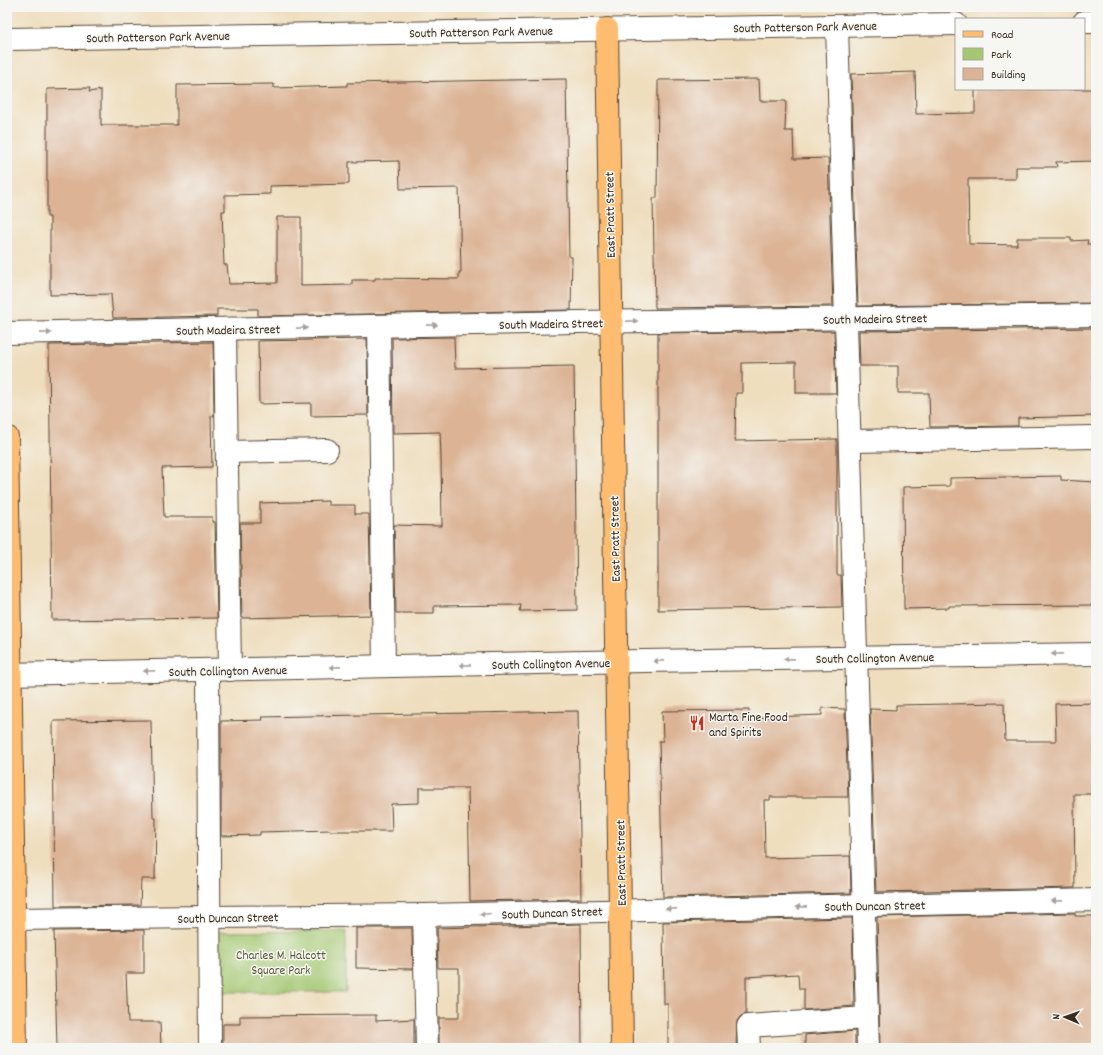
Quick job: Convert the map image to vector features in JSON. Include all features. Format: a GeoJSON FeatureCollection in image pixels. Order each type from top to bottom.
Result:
{"type":"FeatureCollection","features":[{"type":"Feature","properties":{"kind":"main road","name":"East Pratt Street"},"geometry":{"type":"LineString","coordinates":[[606,30],[622,1048]]}},
{"type":"Feature","properties":{"kind":"main road"},"geometry":{"type":"LineString","coordinates":[[7,437],[11,919],[16,1048]]}},
{"type":"Feature","properties":{"kind":"street"},"geometry":{"type":"LineString","coordinates":[[1085,22],[1096,22]]}},
{"type":"Feature","properties":{"kind":"street","name":"South Patterson Park Avenue"},"geometry":{"type":"LineString","coordinates":[[7,39],[955,24]]}},
{"type":"Feature","properties":{"kind":"street"},"geometry":{"type":"LineString","coordinates":[[837,26],[868,1048]]}},
{"type":"Feature","properties":{"kind":"street","name":"South Madeira Street"},"geometry":{"type":"LineString","coordinates":[[7,333],[1096,315]]}},
{"type":"Feature","properties":{"kind":"street"},"geometry":{"type":"LineString","coordinates":[[379,326],[384,666]]}},
{"type":"Feature","properties":{"kind":"street"},"geometry":{"type":"LineString","coordinates":[[225,330],[230,670]]}},
{"type":"Feature","properties":{"kind":"street"},"geometry":{"type":"LineString","coordinates":[[850,441],[1096,437]]}},
{"type":"Feature","properties":{"kind":"street"},"geometry":{"type":"LineString","coordinates":[[227,452],[327,450]]}},
{"type":"Feature","properties":{"kind":"street","name":"South Collington Avenue"},"geometry":{"type":"LineString","coordinates":[[9,674],[1096,654]]}},
{"type":"Feature","properties":{"kind":"street"},"geometry":{"type":"LineString","coordinates":[[208,670],[210,1048]]}},
{"type":"Feature","properties":{"kind":"street","name":"South Duncan Street"},"geometry":{"type":"LineString","coordinates":[[11,919],[424,915],[1096,900]]}},
{"type":"Feature","properties":{"kind":"street"},"geometry":{"type":"LineString","coordinates":[[424,915],[427,1048]]}},
{"type":"Feature","properties":{"kind":"street"},"geometry":{"type":"LineString","coordinates":[[749,1048],[748,1026],[867,1018]]}},
{"type":"Feature","properties":{"kind":"green space","name":"Charles M. Halcott Square Park"},"geometry":{"type":"Polygon","coordinates":[[[346,931],[346,992],[217,992],[216,932],[346,931]]]}},
{"type":"Feature","properties":{"kind":"building"},"geometry":{"type":"Polygon","coordinates":[[[915,72],[916,114],[975,113],[975,90],[1096,89],[1096,161],[1056,162],[1057,167],[1016,167],[1016,179],[968,179],[969,244],[1017,245],[1017,238],[1071,238],[1071,241],[1088,240],[1087,244],[1096,244],[1096,303],[858,306],[851,74],[915,72]]]}},
{"type":"Feature","properties":{"kind":"building"},"geometry":{"type":"Polygon","coordinates":[[[566,79],[569,257],[572,257],[571,310],[258,316],[258,309],[217,309],[217,316],[113,318],[111,294],[50,295],[50,217],[47,217],[47,89],[90,88],[89,92],[101,90],[101,125],[177,125],[177,85],[274,84],[274,88],[347,86],[347,83],[566,79]],[[399,161],[349,162],[349,184],[270,186],[270,194],[225,195],[225,211],[222,211],[224,265],[227,265],[229,284],[277,283],[277,217],[301,217],[301,286],[352,285],[352,280],[375,280],[375,278],[459,279],[459,272],[461,272],[459,188],[400,189],[399,161]]]}},
{"type":"Feature","properties":{"kind":"building"},"geometry":{"type":"Polygon","coordinates":[[[759,79],[760,101],[786,101],[785,131],[793,131],[794,159],[828,158],[833,306],[655,308],[653,198],[657,198],[658,80],[759,79]]]}},
{"type":"Feature","properties":{"kind":"building"},"geometry":{"type":"Polygon","coordinates":[[[1096,328],[1096,372],[1093,372],[1095,416],[1018,418],[1018,426],[930,427],[929,393],[898,393],[898,366],[860,366],[859,331],[1096,328]]]}},
{"type":"Feature","properties":{"kind":"building"},"geometry":{"type":"Polygon","coordinates":[[[834,331],[836,393],[796,393],[796,362],[742,363],[742,393],[736,393],[735,441],[837,439],[837,575],[841,575],[842,607],[658,610],[658,333],[834,331]]]}},
{"type":"Feature","properties":{"kind":"building"},"geometry":{"type":"Polygon","coordinates":[[[454,337],[455,368],[574,366],[577,610],[520,611],[521,605],[434,606],[434,613],[396,613],[394,525],[442,526],[441,457],[440,432],[393,433],[392,338],[454,337]]]}},
{"type":"Feature","properties":{"kind":"building"},"geometry":{"type":"Polygon","coordinates":[[[367,339],[368,415],[311,416],[311,403],[259,404],[258,341],[367,339]]]}},
{"type":"Feature","properties":{"kind":"building"},"geometry":{"type":"Polygon","coordinates":[[[213,342],[214,416],[211,416],[212,467],[162,468],[164,517],[212,517],[212,522],[215,522],[217,618],[52,620],[49,345],[213,342]]]}},
{"type":"Feature","properties":{"kind":"building"},"geometry":{"type":"Polygon","coordinates":[[[1061,476],[1061,480],[1096,482],[1096,605],[949,606],[949,608],[904,609],[903,487],[950,486],[950,478],[1061,476]]]}},
{"type":"Feature","properties":{"kind":"building"},"geometry":{"type":"Polygon","coordinates":[[[328,501],[328,505],[355,505],[355,514],[369,514],[371,615],[242,618],[240,523],[260,523],[260,503],[328,501]]]}},
{"type":"Feature","properties":{"kind":"building"},"geometry":{"type":"Polygon","coordinates":[[[1004,703],[1005,741],[1056,741],[1055,704],[1096,703],[1096,794],[1074,794],[1075,888],[876,892],[870,709],[896,710],[896,705],[1004,703]]]}},
{"type":"Feature","properties":{"kind":"building"},"geometry":{"type":"Polygon","coordinates":[[[822,708],[845,709],[848,797],[770,797],[770,800],[764,800],[765,858],[850,856],[851,893],[663,897],[659,741],[663,741],[662,711],[749,710],[749,718],[822,715],[822,708]]]}},
{"type":"Feature","properties":{"kind":"building"},"geometry":{"type":"Polygon","coordinates":[[[578,711],[581,899],[470,901],[468,788],[419,788],[419,803],[391,804],[392,831],[330,830],[260,832],[260,835],[221,836],[221,721],[263,720],[262,717],[578,711]]]}},
{"type":"Feature","properties":{"kind":"building"},"geometry":{"type":"Polygon","coordinates":[[[151,720],[153,818],[156,818],[155,879],[141,879],[140,905],[55,906],[53,721],[151,720]]]}},
{"type":"Feature","properties":{"kind":"building"},"geometry":{"type":"Polygon","coordinates":[[[1075,913],[1075,916],[1096,916],[1096,1048],[880,1048],[877,917],[1075,913]]]}},
{"type":"Feature","properties":{"kind":"building"},"geometry":{"type":"Polygon","coordinates":[[[852,918],[854,1006],[804,1010],[804,989],[799,989],[798,974],[746,977],[746,1014],[741,1016],[737,1021],[736,1048],[668,1048],[668,1004],[664,1004],[663,922],[852,918]]]}},
{"type":"Feature","properties":{"kind":"building"},"geometry":{"type":"Polygon","coordinates":[[[581,924],[582,1048],[439,1048],[439,1018],[459,1018],[459,968],[438,968],[437,928],[581,924]]]}},
{"type":"Feature","properties":{"kind":"building"},"geometry":{"type":"Polygon","coordinates":[[[356,928],[412,928],[413,969],[356,968],[356,928]]]}},
{"type":"Feature","properties":{"kind":"building"},"geometry":{"type":"Polygon","coordinates":[[[144,930],[144,973],[126,973],[128,1022],[160,1022],[161,1048],[57,1048],[54,931],[144,930]]]}},
{"type":"Feature","properties":{"kind":"building"},"geometry":{"type":"Polygon","coordinates":[[[376,1015],[376,1021],[414,1019],[414,1048],[223,1048],[223,1024],[240,1024],[240,1016],[376,1015]]]}},
{"type":"Feature","properties":{"kind":"building"},"geometry":{"type":"Polygon","coordinates":[[[855,1031],[855,1048],[805,1048],[805,1035],[855,1031]]]}},
{"type":"Feature","properties":{"kind":"place","name":"Marta Fine Food and Spirits"},"geometry":{"type":"Point","coordinates":[697,723]}}]}
